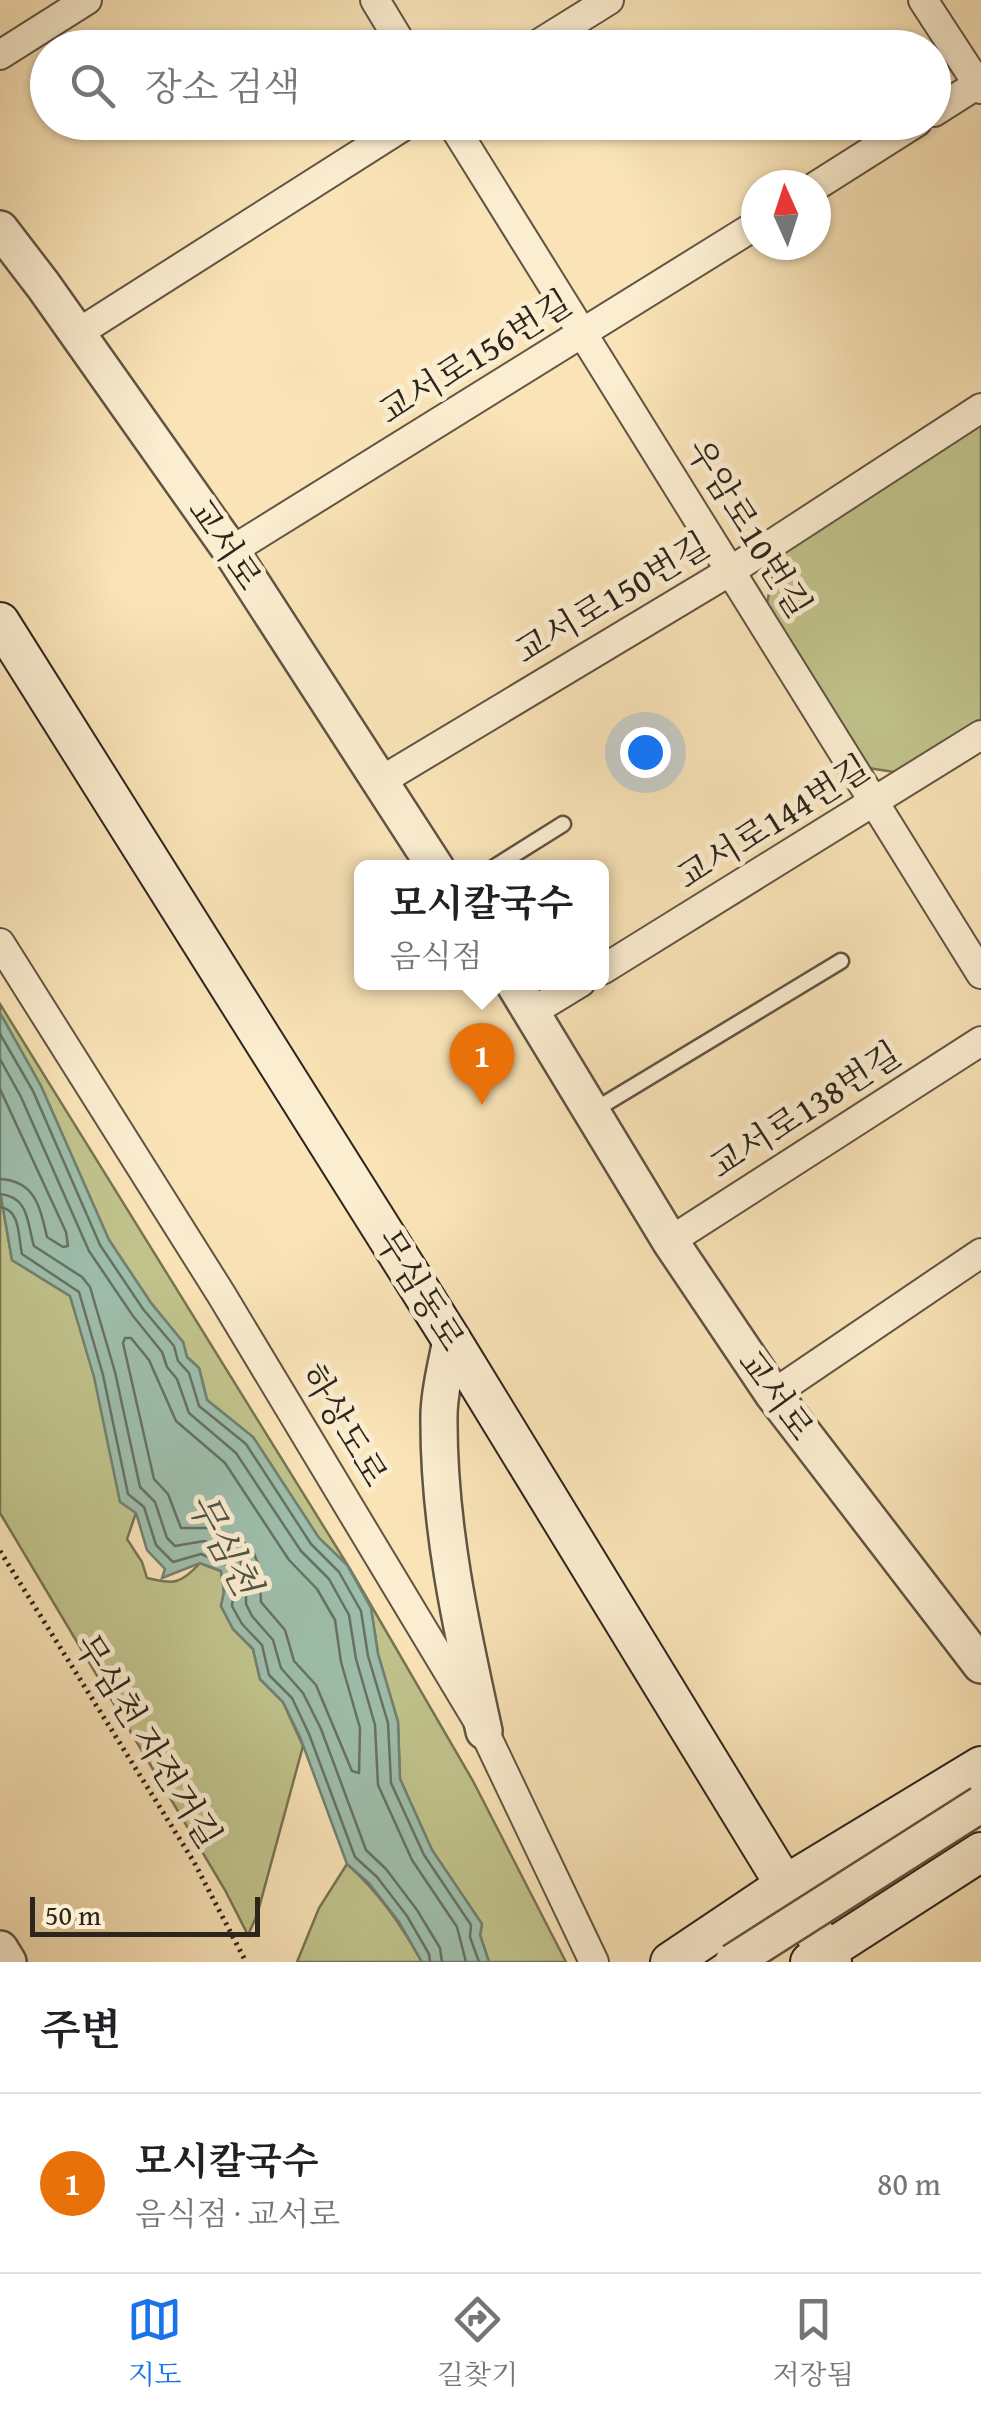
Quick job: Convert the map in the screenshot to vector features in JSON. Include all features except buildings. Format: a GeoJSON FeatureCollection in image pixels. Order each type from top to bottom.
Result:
{"type":"FeatureCollection","features":[{"type":"Feature","properties":{"kind":"main road","name":"무심동로"},"geometry":{"type":"LineString","coordinates":[[0,622],[452,1339],[783,1886],[800,1905],[823,1959]]}},
{"type":"Feature","properties":{"kind":"main road"},"geometry":{"type":"LineString","coordinates":[[670,1962],[724,1947],[783,1886],[981,1766]]}},
{"type":"Feature","properties":{"kind":"main road"},"geometry":{"type":"LineString","coordinates":[[823,1959],[981,1852]]}},
{"type":"Feature","properties":{"kind":"street"},"geometry":{"type":"LineString","coordinates":[[40,30],[87,0]]}},
{"type":"Feature","properties":{"kind":"street"},"geometry":{"type":"LineString","coordinates":[[375,0],[393,30]]}},
{"type":"Feature","properties":{"kind":"street"},"geometry":{"type":"LineString","coordinates":[[561,30],[610,0]]}},
{"type":"Feature","properties":{"kind":"street"},"geometry":{"type":"LineString","coordinates":[[923,0],[943,30]]}},
{"type":"Feature","properties":{"kind":"street"},"geometry":{"type":"LineString","coordinates":[[0,55],[30,36]]}},
{"type":"Feature","properties":{"kind":"street"},"geometry":{"type":"LineString","coordinates":[[951,43],[979,86],[951,102]]}},
{"type":"Feature","properties":{"kind":"street"},"geometry":{"type":"LineString","coordinates":[[78,333],[382,140]]}},
{"type":"Feature","properties":{"kind":"street","name":"우암로10번길"},"geometry":{"type":"LineString","coordinates":[[462,140],[981,974]]}},
{"type":"Feature","properties":{"kind":"street"},"geometry":{"type":"LineString","coordinates":[[831,176],[889,140]]}},
{"type":"Feature","properties":{"kind":"street","name":"교서로"},"geometry":{"type":"LineString","coordinates":[[0,229],[231,551],[431,860]]}},
{"type":"Feature","properties":{"kind":"street","name":"교서로156번길"},"geometry":{"type":"LineString","coordinates":[[231,551],[741,234]]}},
{"type":"Feature","properties":{"kind":"street","name":"교서로150번길"},"geometry":{"type":"LineString","coordinates":[[379,782],[732,570],[981,408]]}},
{"type":"Feature","properties":{"kind":"street","name":"교서로144번길"},"geometry":{"type":"LineString","coordinates":[[609,966],[981,735]]}},
{"type":"Feature","properties":{"kind":"street","name":"하상도로"},"geometry":{"type":"LineString","coordinates":[[0,943],[221,1294],[484,1731],[594,1962]]}},
{"type":"Feature","properties":{"kind":"street"},"geometry":{"type":"LineString","coordinates":[[523,997],[550,990]]}},
{"type":"Feature","properties":{"kind":"street","name":"교서로"},"geometry":{"type":"LineString","coordinates":[[523,997],[670,1241],[773,1394],[981,1664]]}},
{"type":"Feature","properties":{"kind":"street","name":"교서로138번길"},"geometry":{"type":"LineString","coordinates":[[670,1241],[981,1041]]}},
{"type":"Feature","properties":{"kind":"street"},"geometry":{"type":"LineString","coordinates":[[773,1394],[981,1253]]}},
{"type":"Feature","properties":{"kind":"street"},"geometry":{"type":"LineString","coordinates":[[452,1339],[439,1411],[441,1467],[453,1591],[484,1731]]}},
{"type":"Feature","properties":{"kind":"street"},"geometry":{"type":"LineString","coordinates":[[724,1947],[981,1804]]}},
{"type":"Feature","properties":{"kind":"street"},"geometry":{"type":"LineString","coordinates":[[0,1949],[8,1962]]}},
{"type":"Feature","properties":{"kind":"lane"},"geometry":{"type":"LineString","coordinates":[[506,860],[563,824]]}},
{"type":"Feature","properties":{"kind":"lane"},"geometry":{"type":"LineString","coordinates":[[592,1112],[841,961]]}},
{"type":"Feature","properties":{"kind":"path","name":"무심천 자전거길"},"geometry":{"type":"LineString","coordinates":[[0,1551],[194,1862],[246,1962]]}},
{"type":"Feature","properties":{"kind":"green space"},"geometry":{"type":"Polygon","coordinates":[[[981,423],[981,721],[901,773],[868,768],[767,603],[777,555],[981,423]]]}},
{"type":"Feature","properties":{"kind":"green space"},"geometry":{"type":"Polygon","coordinates":[[[0,1004],[350,1569],[473,1781],[566,1962],[489,1962],[480,1935],[482,1924],[432,1850],[400,1779],[398,1722],[378,1654],[371,1608],[347,1565],[319,1538],[253,1437],[207,1400],[199,1368],[187,1357],[183,1342],[109,1240],[41,1086],[0,1013],[0,1004]]]}},
{"type":"Feature","properties":{"kind":"green space"},"geometry":{"type":"Polygon","coordinates":[[[0,1191],[12,1260],[70,1296],[136,1513],[127,1539],[147,1578],[176,1581],[200,1563],[221,1571],[221,1606],[233,1629],[253,1649],[260,1679],[283,1702],[303,1746],[257,1915],[248,1935],[0,1513],[0,1191]]]}},
{"type":"Feature","properties":{"kind":"green space"},"geometry":{"type":"Polygon","coordinates":[[[347,1864],[389,1910],[422,1962],[297,1962],[319,1908],[347,1864]]]}},
{"type":"Feature","properties":{"kind":"water","name":"무심천"},"geometry":{"type":"Polygon","coordinates":[[[0,1013],[41,1086],[109,1240],[183,1342],[187,1357],[199,1368],[207,1400],[253,1437],[319,1538],[347,1565],[371,1608],[378,1654],[398,1722],[400,1779],[432,1850],[482,1924],[480,1935],[489,1962],[422,1962],[399,1922],[369,1883],[347,1864],[283,1702],[260,1679],[253,1649],[233,1629],[221,1606],[221,1571],[200,1563],[162,1578],[165,1569],[147,1550],[136,1513],[120,1502],[94,1377],[70,1296],[12,1260],[0,1191],[0,1013]]]}},
{"type":"Feature","properties":{"kind":"place","name":"모시칼국수"},"geometry":{"type":"Point","coordinates":[482,1105]}}]}
